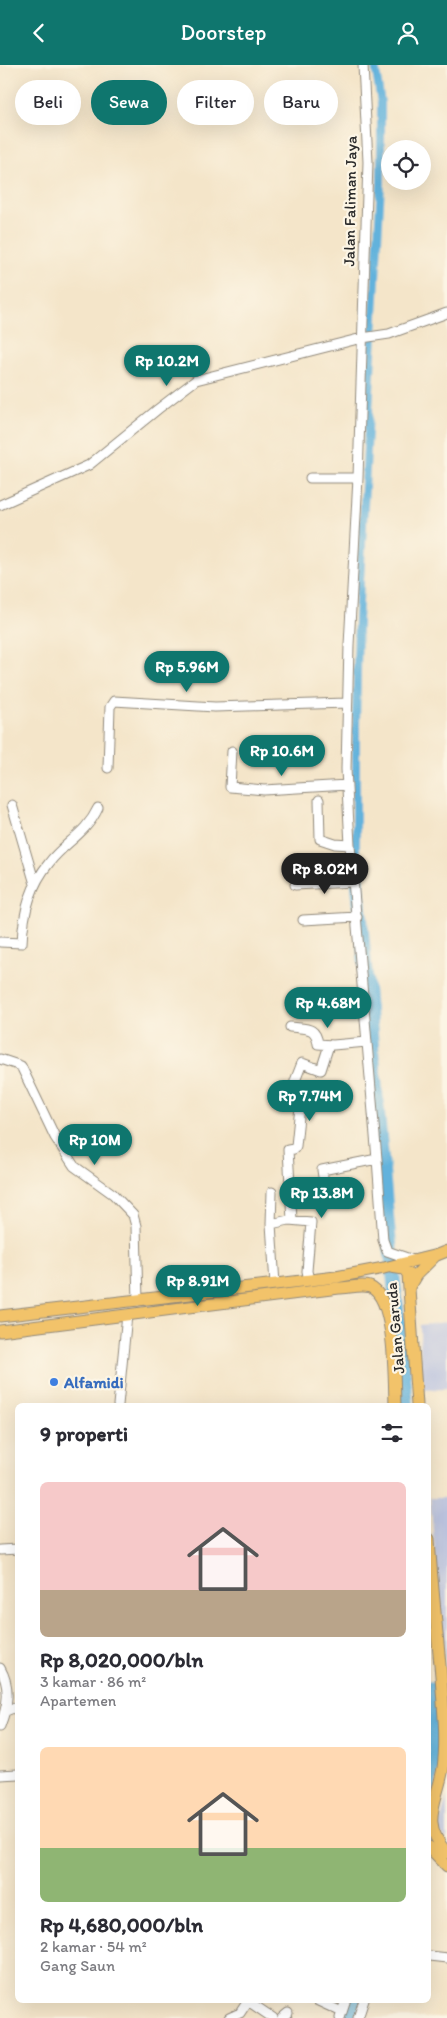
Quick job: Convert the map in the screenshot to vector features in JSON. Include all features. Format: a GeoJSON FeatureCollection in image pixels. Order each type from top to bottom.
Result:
{"type":"FeatureCollection","features":[{"type":"Feature","properties":{"kind":"main road"},"geometry":{"type":"LineString","coordinates":[[0,1316],[309,1280],[392,1265],[442,1253]]}},
{"type":"Feature","properties":{"kind":"main road"},"geometry":{"type":"LineString","coordinates":[[409,1287],[425,1264],[442,1253]]}},
{"type":"Feature","properties":{"kind":"main road","name":"Jalan Garuda"},"geometry":{"type":"LineString","coordinates":[[392,1265],[404,1269],[408,1274],[417,1403]]}},
{"type":"Feature","properties":{"kind":"main road","name":"Jalan Garuda"},"geometry":{"type":"LineString","coordinates":[[127,1315],[339,1288],[371,1287],[382,1299],[388,1316],[395,1403]]}},
{"type":"Feature","properties":{"kind":"main road"},"geometry":{"type":"LineString","coordinates":[[34,1312],[36,1327]]}},
{"type":"Feature","properties":{"kind":"main road"},"geometry":{"type":"LineString","coordinates":[[0,1331],[127,1315]]}},
{"type":"Feature","properties":{"kind":"main road"},"geometry":{"type":"LineString","coordinates":[[431,1565],[445,1729],[444,1767],[432,1815],[431,1827],[435,1839],[447,1853]]}},
{"type":"Feature","properties":{"kind":"main road"},"geometry":{"type":"LineString","coordinates":[[431,1849],[447,1866]]}},
{"type":"Feature","properties":{"kind":"street","name":"Jalan Faliman Jaya"},"geometry":{"type":"LineString","coordinates":[[363,65],[368,162],[364,338],[347,703],[347,785],[350,845],[357,917],[359,985],[368,1041],[382,1240],[392,1265]]}},
{"type":"Feature","properties":{"kind":"street"},"geometry":{"type":"LineString","coordinates":[[0,505],[89,465],[196,380],[364,338],[389,334],[447,313]]}},
{"type":"Feature","properties":{"kind":"street"},"geometry":{"type":"LineString","coordinates":[[310,478],[358,478]]}},
{"type":"Feature","properties":{"kind":"street"},"geometry":{"type":"LineString","coordinates":[[108,767],[110,707],[114,701],[215,707],[347,703]]}},
{"type":"Feature","properties":{"kind":"street"},"geometry":{"type":"LineString","coordinates":[[232,751],[230,787],[264,790],[347,785]]}},
{"type":"Feature","properties":{"kind":"street"},"geometry":{"type":"LineString","coordinates":[[319,800],[320,839],[334,844],[350,845]]}},
{"type":"Feature","properties":{"kind":"street"},"geometry":{"type":"LineString","coordinates":[[12,805],[35,884]]}},
{"type":"Feature","properties":{"kind":"street"},"geometry":{"type":"LineString","coordinates":[[0,942],[22,943],[23,918],[35,884],[49,863],[91,822],[98,808]]}},
{"type":"Feature","properties":{"kind":"street"},"geometry":{"type":"LineString","coordinates":[[295,885],[353,882]]}},
{"type":"Feature","properties":{"kind":"street"},"geometry":{"type":"LineString","coordinates":[[303,920],[357,917]]}},
{"type":"Feature","properties":{"kind":"street"},"geometry":{"type":"LineString","coordinates":[[290,1027],[314,1031],[317,1034],[318,1044],[329,1045],[368,1041]]}},
{"type":"Feature","properties":{"kind":"street"},"geometry":{"type":"LineString","coordinates":[[292,1220],[288,1150],[294,1149],[296,1146],[301,1097],[292,1094],[302,1063],[321,1070],[329,1045]]}},
{"type":"Feature","properties":{"kind":"street"},"geometry":{"type":"LineString","coordinates":[[0,1059],[22,1066],[56,1137],[74,1166],[113,1194],[133,1215],[136,1226],[138,1301]]}},
{"type":"Feature","properties":{"kind":"street"},"geometry":{"type":"LineString","coordinates":[[290,1192],[325,1190],[322,1170],[377,1159]]}},
{"type":"Feature","properties":{"kind":"street"},"geometry":{"type":"LineString","coordinates":[[272,1192],[271,1223],[276,1284]]}},
{"type":"Feature","properties":{"kind":"street"},"geometry":{"type":"LineString","coordinates":[[271,1223],[292,1220],[311,1222],[307,1271],[309,1280]]}},
{"type":"Feature","properties":{"kind":"street"},"geometry":{"type":"LineString","coordinates":[[118,1403],[127,1315]]}},
{"type":"Feature","properties":{"kind":"street"},"geometry":{"type":"LineString","coordinates":[[0,1550],[15,1549]]}},
{"type":"Feature","properties":{"kind":"street"},"geometry":{"type":"LineString","coordinates":[[0,1668],[5,1677],[8,1693],[6,1711],[0,1726]]}},
{"type":"Feature","properties":{"kind":"street"},"geometry":{"type":"LineString","coordinates":[[6,1711],[15,1707]]}},
{"type":"Feature","properties":{"kind":"street"},"geometry":{"type":"LineString","coordinates":[[0,1775],[15,1774]]}},
{"type":"Feature","properties":{"kind":"street"},"geometry":{"type":"LineString","coordinates":[[431,1956],[447,1958]]}},
{"type":"Feature","properties":{"kind":"street"},"geometry":{"type":"LineString","coordinates":[[229,2018],[240,2013],[247,2003]]}},
{"type":"Feature","properties":{"kind":"street"},"geometry":{"type":"LineString","coordinates":[[251,2003],[273,2018]]}},
{"type":"Feature","properties":{"kind":"street"},"geometry":{"type":"LineString","coordinates":[[321,2003],[341,2015],[345,2003]]}},
{"type":"Feature","properties":{"kind":"street"},"geometry":{"type":"LineString","coordinates":[[358,2018],[363,2003]]}},
{"type":"Feature","properties":{"kind":"shaded area"},"geometry":{"type":"Polygon","coordinates":[[[447,1322],[447,1389],[421,1390],[420,1325],[447,1322]]]}},
{"type":"Feature","properties":{"kind":"shaded area"},"geometry":{"type":"Polygon","coordinates":[[[431,1498],[447,1498],[447,1681],[431,1509],[431,1498]]]}},
{"type":"Feature","properties":{"kind":"shaded area"},"geometry":{"type":"Polygon","coordinates":[[[447,1796],[447,1840],[438,1830],[447,1796]]]}},
{"type":"Feature","properties":{"kind":"waterway"},"geometry":{"type":"LineString","coordinates":[[356,863],[358,620],[381,183],[381,103],[375,65]]}},
{"type":"Feature","properties":{"kind":"waterway"},"geometry":{"type":"LineString","coordinates":[[356,863],[387,1216],[407,1403]]}},
{"type":"Feature","properties":{"kind":"waterway"},"geometry":{"type":"LineString","coordinates":[[431,1710],[435,1753],[431,1775]]}},
{"type":"Feature","properties":{"kind":"waterway"},"geometry":{"type":"LineString","coordinates":[[348,2018],[353,2003]]}},
{"type":"Feature","properties":{"kind":"place","name":"Alfamidi"},"geometry":{"type":"Point","coordinates":[54,1382]}}]}
